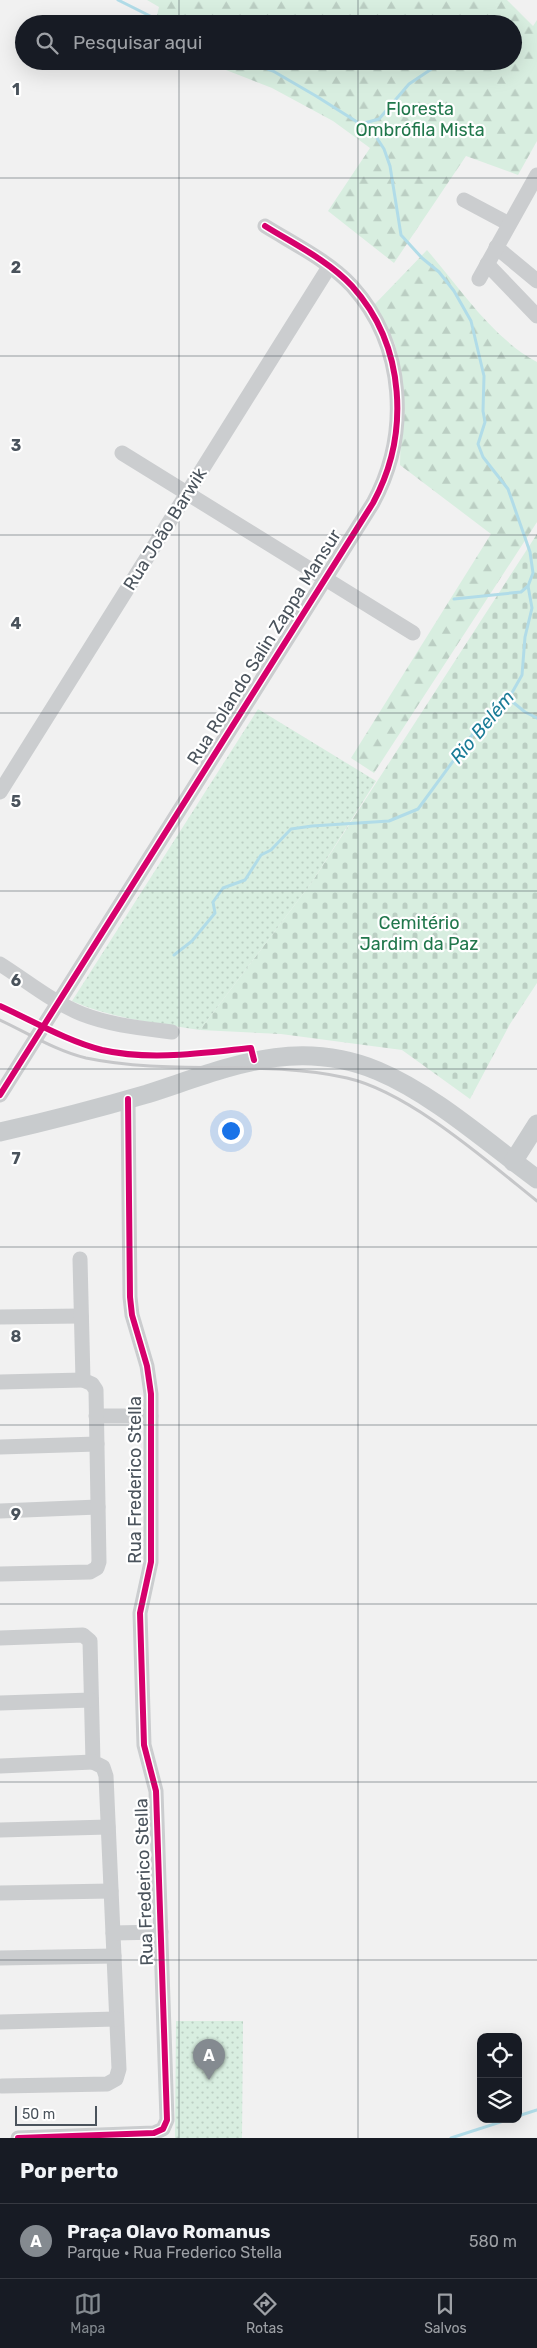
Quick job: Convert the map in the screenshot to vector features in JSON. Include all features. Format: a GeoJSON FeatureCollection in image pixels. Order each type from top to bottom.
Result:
{"type":"FeatureCollection","features":[{"type":"Feature","properties":{"kind":"main road"},"geometry":{"type":"LineString","coordinates":[[0,1132],[128,1099],[254,1060],[306,1056],[332,1059],[376,1070],[404,1084],[537,1179]]}},
{"type":"Feature","properties":{"kind":"main road"},"geometry":{"type":"LineString","coordinates":[[513,1162],[537,1124]]}},
{"type":"Feature","properties":{"kind":"street"},"geometry":{"type":"LineString","coordinates":[[479,278],[537,175]]}},
{"type":"Feature","properties":{"kind":"street"},"geometry":{"type":"LineString","coordinates":[[464,200],[509,224]]}},
{"type":"Feature","properties":{"kind":"street","name":"Rua Rolando Salin Zappa Mansur"},"geometry":{"type":"LineString","coordinates":[[0,1095],[381,488],[393,452],[398,414],[395,375],[385,337],[364,301],[352,286],[329,267],[265,226]]}},
{"type":"Feature","properties":{"kind":"street"},"geometry":{"type":"LineString","coordinates":[[496,247],[537,281]]}},
{"type":"Feature","properties":{"kind":"street"},"geometry":{"type":"LineString","coordinates":[[487,264],[537,316]]}},
{"type":"Feature","properties":{"kind":"street","name":"Rua João Barwik"},"geometry":{"type":"LineString","coordinates":[[0,792],[329,267]]}},
{"type":"Feature","properties":{"kind":"street"},"geometry":{"type":"LineString","coordinates":[[122,453],[413,633]]}},
{"type":"Feature","properties":{"kind":"street"},"geometry":{"type":"LineString","coordinates":[[0,964],[58,1002],[98,1020],[172,1032]]}},
{"type":"Feature","properties":{"kind":"street","name":"Rua Frederico Stella"},"geometry":{"type":"LineString","coordinates":[[128,1099],[130,1297],[149,1376],[151,1416],[152,1562],[140,1613],[144,1745],[156,1791],[161,1932],[167,2120],[157,2133]]}},
{"type":"Feature","properties":{"kind":"street"},"geometry":{"type":"LineString","coordinates":[[80,1259],[83,1380]]}},
{"type":"Feature","properties":{"kind":"street"},"geometry":{"type":"LineString","coordinates":[[0,1317],[82,1316]]}},
{"type":"Feature","properties":{"kind":"street"},"geometry":{"type":"LineString","coordinates":[[0,1382],[83,1380],[92,1384],[96,1390],[99,1562],[94,1571],[0,1574]]}},
{"type":"Feature","properties":{"kind":"street"},"geometry":{"type":"LineString","coordinates":[[96,1416],[151,1416]]}},
{"type":"Feature","properties":{"kind":"street"},"geometry":{"type":"LineString","coordinates":[[0,1447],[97,1444]]}},
{"type":"Feature","properties":{"kind":"street"},"geometry":{"type":"LineString","coordinates":[[0,1511],[98,1507]]}},
{"type":"Feature","properties":{"kind":"street"},"geometry":{"type":"LineString","coordinates":[[0,1638],[83,1635],[87,1637],[90,1645],[93,1762]]}},
{"type":"Feature","properties":{"kind":"street"},"geometry":{"type":"LineString","coordinates":[[0,1703],[92,1700]]}},
{"type":"Feature","properties":{"kind":"street"},"geometry":{"type":"LineString","coordinates":[[0,1766],[93,1762],[105,1770],[118,2069],[116,2079],[112,2082],[2,2086]]}},
{"type":"Feature","properties":{"kind":"street"},"geometry":{"type":"LineString","coordinates":[[0,1830],[108,1827]]}},
{"type":"Feature","properties":{"kind":"street"},"geometry":{"type":"LineString","coordinates":[[0,1893],[111,1891]]}},
{"type":"Feature","properties":{"kind":"street"},"geometry":{"type":"LineString","coordinates":[[113,1933],[161,1932]]}},
{"type":"Feature","properties":{"kind":"street"},"geometry":{"type":"LineString","coordinates":[[0,1958],[114,1956]]}},
{"type":"Feature","properties":{"kind":"street"},"geometry":{"type":"LineString","coordinates":[[0,2022],[116,2019]]}},
{"type":"Feature","properties":{"kind":"street"},"geometry":{"type":"LineString","coordinates":[[18,2138],[157,2133]]}},
{"type":"Feature","properties":{"kind":"green space","name":"Floresta Ombrófila Mista"},"geometry":{"type":"Polygon","coordinates":[[[147,0],[507,0],[522,15],[157,15],[159,7],[147,0]]]}},
{"type":"Feature","properties":{"kind":"green space","name":"Floresta Ombrófila Mista"},"geometry":{"type":"Polygon","coordinates":[[[522,15],[533,26],[537,20],[537,141],[518,175],[466,156],[394,263],[328,211],[370,148],[333,121],[272,88],[226,70],[522,70],[522,15]]]}},
{"type":"Feature","properties":{"kind":"green space"},"geometry":{"type":"Polygon","coordinates":[[[427,250],[491,326],[505,340],[537,362],[537,522],[374,773],[351,758],[491,534],[400,465],[402,380],[395,344],[374,305],[427,250]]]}},
{"type":"Feature","properties":{"kind":"green space","name":"Cemitério Jardim da Paz"},"geometry":{"type":"Polygon","coordinates":[[[537,534],[537,983],[510,1024],[470,1099],[402,1050],[281,1034],[200,1030],[312,882],[537,534]]]}},
{"type":"Feature","properties":{"kind":"green space"},"geometry":{"type":"Polygon","coordinates":[[[258,709],[376,781],[312,882],[200,1030],[119,1016],[72,1001],[258,709]]]}},
{"type":"Feature","properties":{"kind":"green space"},"geometry":{"type":"Polygon","coordinates":[[[176,2021],[243,2021],[242,2138],[175,2138],[176,2021]]]}},
{"type":"Feature","properties":{"kind":"waterway","name":"Rio Belém"},"geometry":{"type":"LineString","coordinates":[[118,0],[148,15]]}},
{"type":"Feature","properties":{"kind":"waterway","name":"Rio Belém"},"geometry":{"type":"LineString","coordinates":[[174,955],[192,941],[215,913],[213,902],[223,888],[245,880],[261,855],[271,850],[291,829],[389,821],[418,809],[481,723],[509,698],[522,675],[525,637],[532,608],[528,586],[533,573],[530,552],[508,489],[483,457],[478,444],[485,422],[483,411],[484,376],[471,321],[454,291],[439,272],[422,258],[401,235],[390,166],[384,149],[373,132],[270,70]]}},
{"type":"Feature","properties":{"kind":"waterway"},"geometry":{"type":"LineString","coordinates":[[361,124],[379,119],[409,84],[430,70]]}},
{"type":"Feature","properties":{"kind":"waterway"},"geometry":{"type":"LineString","coordinates":[[454,599],[521,592],[528,586]]}},
{"type":"Feature","properties":{"kind":"waterway"},"geometry":{"type":"LineString","coordinates":[[509,699],[525,712],[537,718]]}},
{"type":"Feature","properties":{"kind":"waterway"},"geometry":{"type":"LineString","coordinates":[[522,2115],[537,2110]]}},
{"type":"Feature","properties":{"kind":"waterway"},"geometry":{"type":"LineString","coordinates":[[451,2138],[498,2123]]}},
{"type":"Feature","properties":{"kind":"railway"},"geometry":{"type":"LineString","coordinates":[[0,1020],[53,1046],[86,1058],[151,1066],[282,1069],[315,1072],[347,1078],[371,1086],[396,1098],[446,1130],[537,1201]]}},
{"type":"Feature","properties":{"kind":"cycle path"},"geometry":{"type":"LineString","coordinates":[[0,1095],[373,503],[385,477],[393,449],[397,420],[397,392],[392,363],[383,336],[370,310],[343,277],[311,253],[265,226]]}},
{"type":"Feature","properties":{"kind":"cycle path"},"geometry":{"type":"LineString","coordinates":[[0,1006],[63,1036],[102,1050],[158,1056],[251,1048],[254,1060]]}},
{"type":"Feature","properties":{"kind":"cycle path"},"geometry":{"type":"LineString","coordinates":[[18,2138],[154,2133],[163,2129],[167,2120],[156,1791],[144,1745],[140,1613],[151,1562],[151,1394],[147,1366],[132,1315],[130,1297],[128,1099]]}},
{"type":"Feature","properties":{"kind":"place","name":"Praça Olavo Romanus"},"geometry":{"type":"Point","coordinates":[209,2080]}}]}
